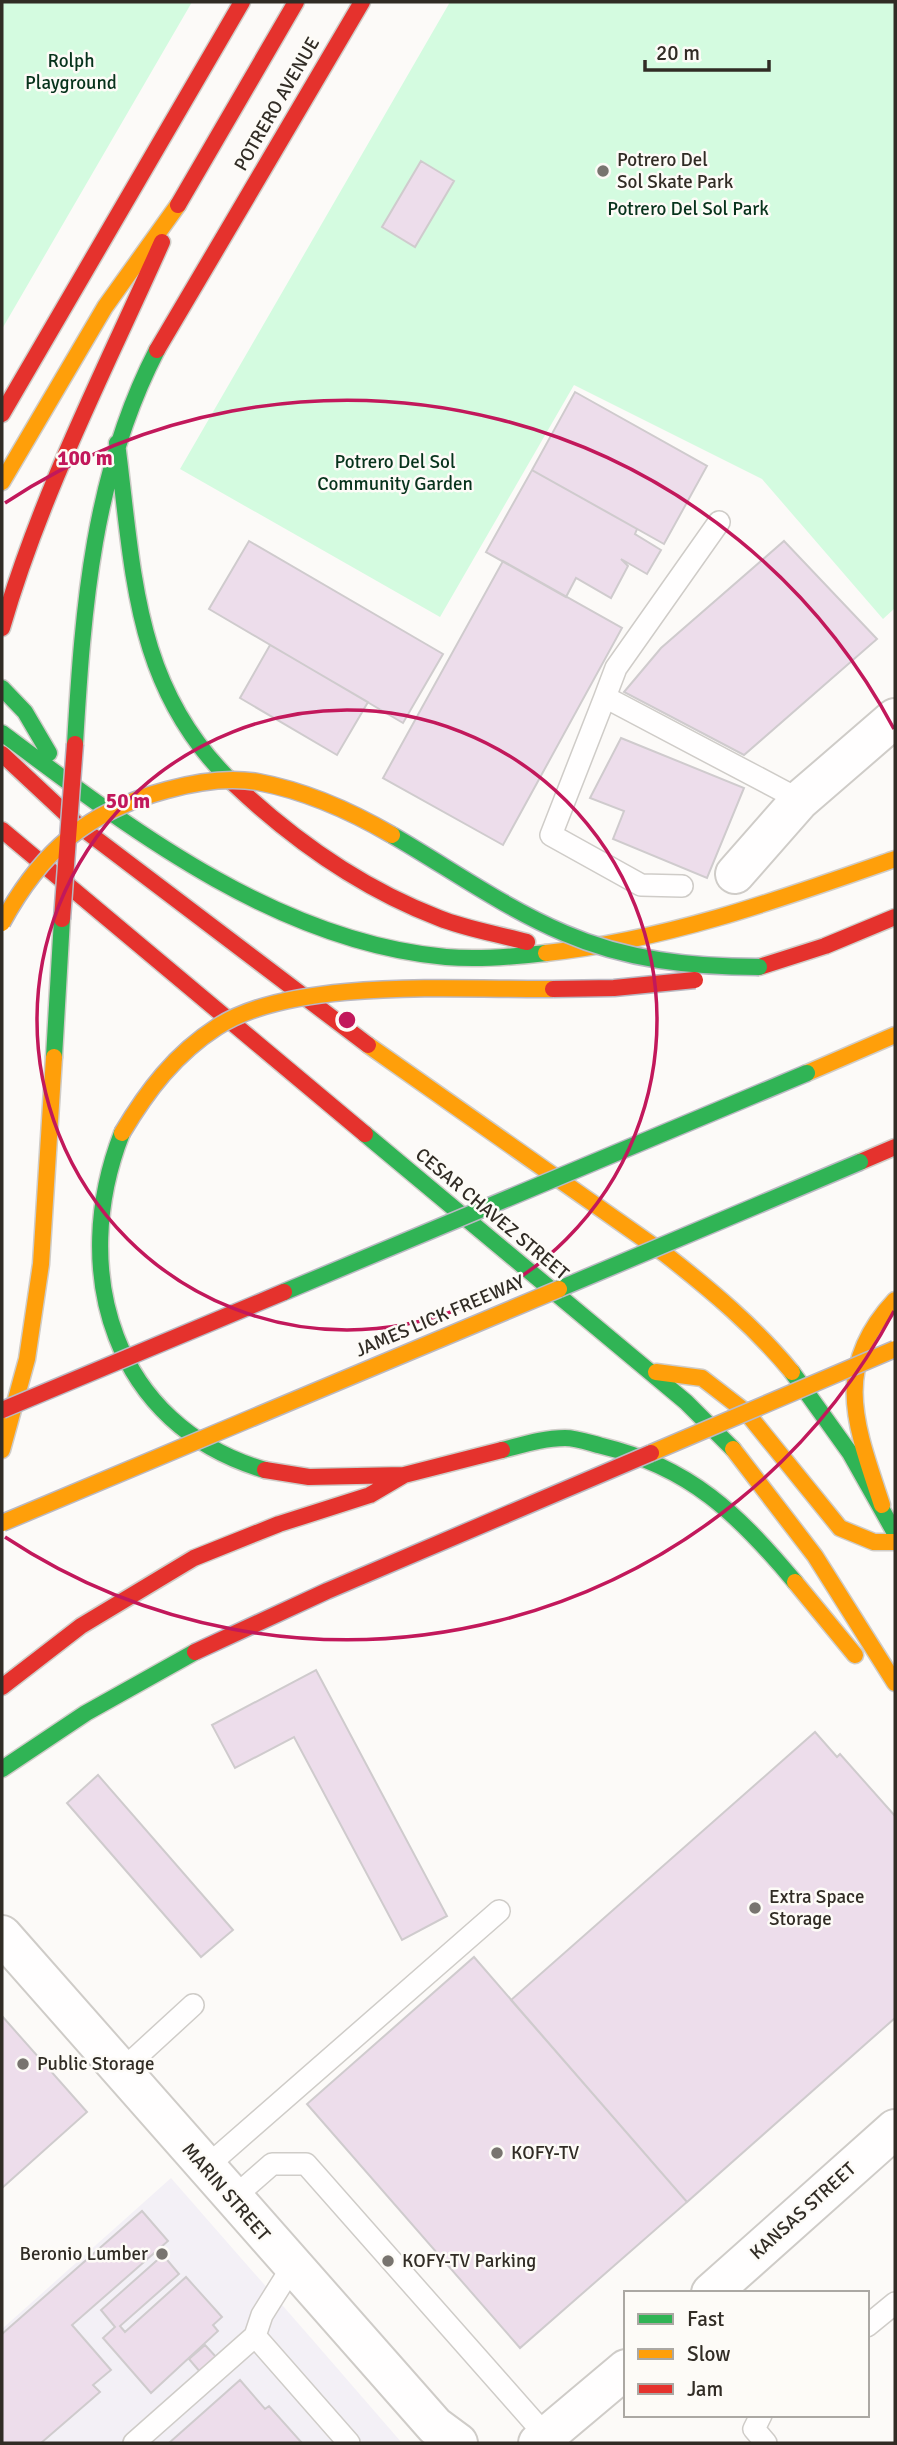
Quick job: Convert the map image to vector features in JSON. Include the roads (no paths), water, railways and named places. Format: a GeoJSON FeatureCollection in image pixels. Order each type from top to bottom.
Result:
{"type":"FeatureCollection","features":[{"type":"Feature","properties":{"kind":"main road"},"geometry":{"type":"LineString","coordinates":[[2,414],[242,2]]}},
{"type":"Feature","properties":{"kind":"main road","name":"POTRERO AVENUE"},"geometry":{"type":"LineString","coordinates":[[178,205],[296,2]]}},
{"type":"Feature","properties":{"kind":"main road","name":"POTRERO AVENUE"},"geometry":{"type":"LineString","coordinates":[[62,919],[90,555],[117,443],[144,378],[362,2]]}},
{"type":"Feature","properties":{"kind":"main road"},"geometry":{"type":"LineString","coordinates":[[2,482],[105,307],[178,205]]}},
{"type":"Feature","properties":{"kind":"main road"},"geometry":{"type":"LineString","coordinates":[[2,628],[30,534],[62,454],[115,348],[178,205]]}},
{"type":"Feature","properties":{"kind":"main road"},"geometry":{"type":"LineString","coordinates":[[117,443],[133,566],[150,655],[173,708],[204,755],[255,804],[308,847],[369,886],[440,919],[515,940],[585,949]]}},
{"type":"Feature","properties":{"kind":"main road"},"geometry":{"type":"LineString","coordinates":[[2,688],[24,712],[49,753],[61,828],[62,919],[41,1264],[27,1359],[2,1450]]}},
{"type":"Feature","properties":{"kind":"main road"},"geometry":{"type":"LineString","coordinates":[[2,733],[92,801],[225,884],[292,914],[360,939],[434,956],[513,957],[585,949],[723,918],[895,859]]}},
{"type":"Feature","properties":{"kind":"main road"},"geometry":{"type":"LineString","coordinates":[[2,754],[78,825],[277,978],[468,1118],[665,1254],[712,1291],[770,1346],[810,1393],[882,1505],[895,1533]]}},
{"type":"Feature","properties":{"kind":"main road"},"geometry":{"type":"LineString","coordinates":[[2,923],[34,870],[66,839],[102,813],[166,787],[210,781],[258,781],[286,786],[340,806],[509,904],[587,942],[645,959],[681,965],[759,967]]}},
{"type":"Feature","properties":{"kind":"main road","name":"CESAR CHAVEZ STREET"},"geometry":{"type":"LineString","coordinates":[[2,830],[647,1371],[687,1400],[758,1477],[842,1596],[895,1683]]}},
{"type":"Feature","properties":{"kind":"main road"},"geometry":{"type":"LineString","coordinates":[[895,917],[825,946],[759,967],[680,983],[643,987],[341,992],[264,1005],[218,1026],[181,1055],[148,1090],[122,1133],[105,1179],[99,1231],[100,1260],[118,1337],[128,1363],[154,1403],[189,1436],[234,1459],[269,1471],[302,1478],[404,1475],[541,1440],[567,1438],[636,1454],[674,1470],[714,1499],[747,1531],[895,1703]]}},
{"type":"Feature","properties":{"kind":"main road"},"geometry":{"type":"LineString","coordinates":[[2,1410],[895,1035]]}},
{"type":"Feature","properties":{"kind":"main road","name":"JAMES LICK FREEWAY"},"geometry":{"type":"LineString","coordinates":[[2,1524],[895,1147]]}},
{"type":"Feature","properties":{"kind":"main road"},"geometry":{"type":"LineString","coordinates":[[882,1505],[857,1419],[854,1372],[870,1326],[895,1300]]}},
{"type":"Feature","properties":{"kind":"main road"},"geometry":{"type":"LineString","coordinates":[[2,1769],[86,1713],[195,1652],[327,1591],[895,1349]]}},
{"type":"Feature","properties":{"kind":"main road"},"geometry":{"type":"LineString","coordinates":[[647,1371],[702,1378],[746,1412],[840,1528],[874,1542],[895,1542]]}},
{"type":"Feature","properties":{"kind":"main road"},"geometry":{"type":"LineString","coordinates":[[2,1688],[81,1626],[194,1558],[279,1524],[370,1495],[404,1475]]}},
{"type":"Feature","properties":{"kind":"street"},"geometry":{"type":"LineString","coordinates":[[735,874],[800,800],[895,718]]}},
{"type":"Feature","properties":{"kind":"street","name":"MARIN STREET"},"geometry":{"type":"LineString","coordinates":[[2,1935],[435,2427],[458,2443]]}},
{"type":"Feature","properties":{"kind":"street","name":"KANSAS STREET"},"geometry":{"type":"LineString","coordinates":[[713,2291],[895,2129]]}},
{"type":"Feature","properties":{"kind":"street"},"geometry":{"type":"LineString","coordinates":[[543,2441],[624,2371]]}},
{"type":"Feature","properties":{"kind":"lane"},"geometry":{"type":"LineString","coordinates":[[681,886],[641,885],[551,835],[615,668],[719,523]]}},
{"type":"Feature","properties":{"kind":"lane"},"geometry":{"type":"LineString","coordinates":[[605,696],[800,800]]}},
{"type":"Feature","properties":{"kind":"lane"},"geometry":{"type":"LineString","coordinates":[[205,2168],[499,1911]]}},
{"type":"Feature","properties":{"kind":"lane"},"geometry":{"type":"LineString","coordinates":[[120,2072],[193,2005]]}},
{"type":"Feature","properties":{"kind":"lane"},"geometry":{"type":"LineString","coordinates":[[232,2199],[272,2164],[306,2164],[543,2441]]}},
{"type":"Feature","properties":{"kind":"lane"},"geometry":{"type":"LineString","coordinates":[[134,2443],[255,2336],[262,2315],[292,2267]]}},
{"type":"Feature","properties":{"kind":"lane"},"geometry":{"type":"LineString","coordinates":[[869,2324],[895,2303]]}},
{"type":"Feature","properties":{"kind":"lane"},"geometry":{"type":"LineString","coordinates":[[255,2336],[349,2443]]}},
{"type":"Feature","properties":{"kind":"lane"},"geometry":{"type":"LineString","coordinates":[[760,2417],[754,2429],[766,2443]]}},
{"type":"Feature","properties":{"kind":"place","name":"Potrero Del Sol Skate Park"},"geometry":{"type":"Point","coordinates":[603,171]}},
{"type":"Feature","properties":{"kind":"place","name":"Extra Space Storage"},"geometry":{"type":"Point","coordinates":[755,1908]}},
{"type":"Feature","properties":{"kind":"place","name":"Public Storage"},"geometry":{"type":"Point","coordinates":[23,2064]}},
{"type":"Feature","properties":{"kind":"place","name":"KOFY-TV"},"geometry":{"type":"Point","coordinates":[497,2153]}},
{"type":"Feature","properties":{"kind":"place","name":"Beronio Lumber"},"geometry":{"type":"Point","coordinates":[162,2254]}},
{"type":"Feature","properties":{"kind":"place","name":"KOFY-TV Parking"},"geometry":{"type":"Point","coordinates":[388,2261]}},
{"type":"Feature","properties":{"kind":"park label","name":"Rolph Playground"},"geometry":{"type":"Point","coordinates":[71,72]}},
{"type":"Feature","properties":{"kind":"park label","name":"Potrero Del Sol Park"},"geometry":{"type":"Point","coordinates":[688,209]}},
{"type":"Feature","properties":{"kind":"park label","name":"Potrero Del Sol Community Garden"},"geometry":{"type":"Point","coordinates":[395,473]}}]}
